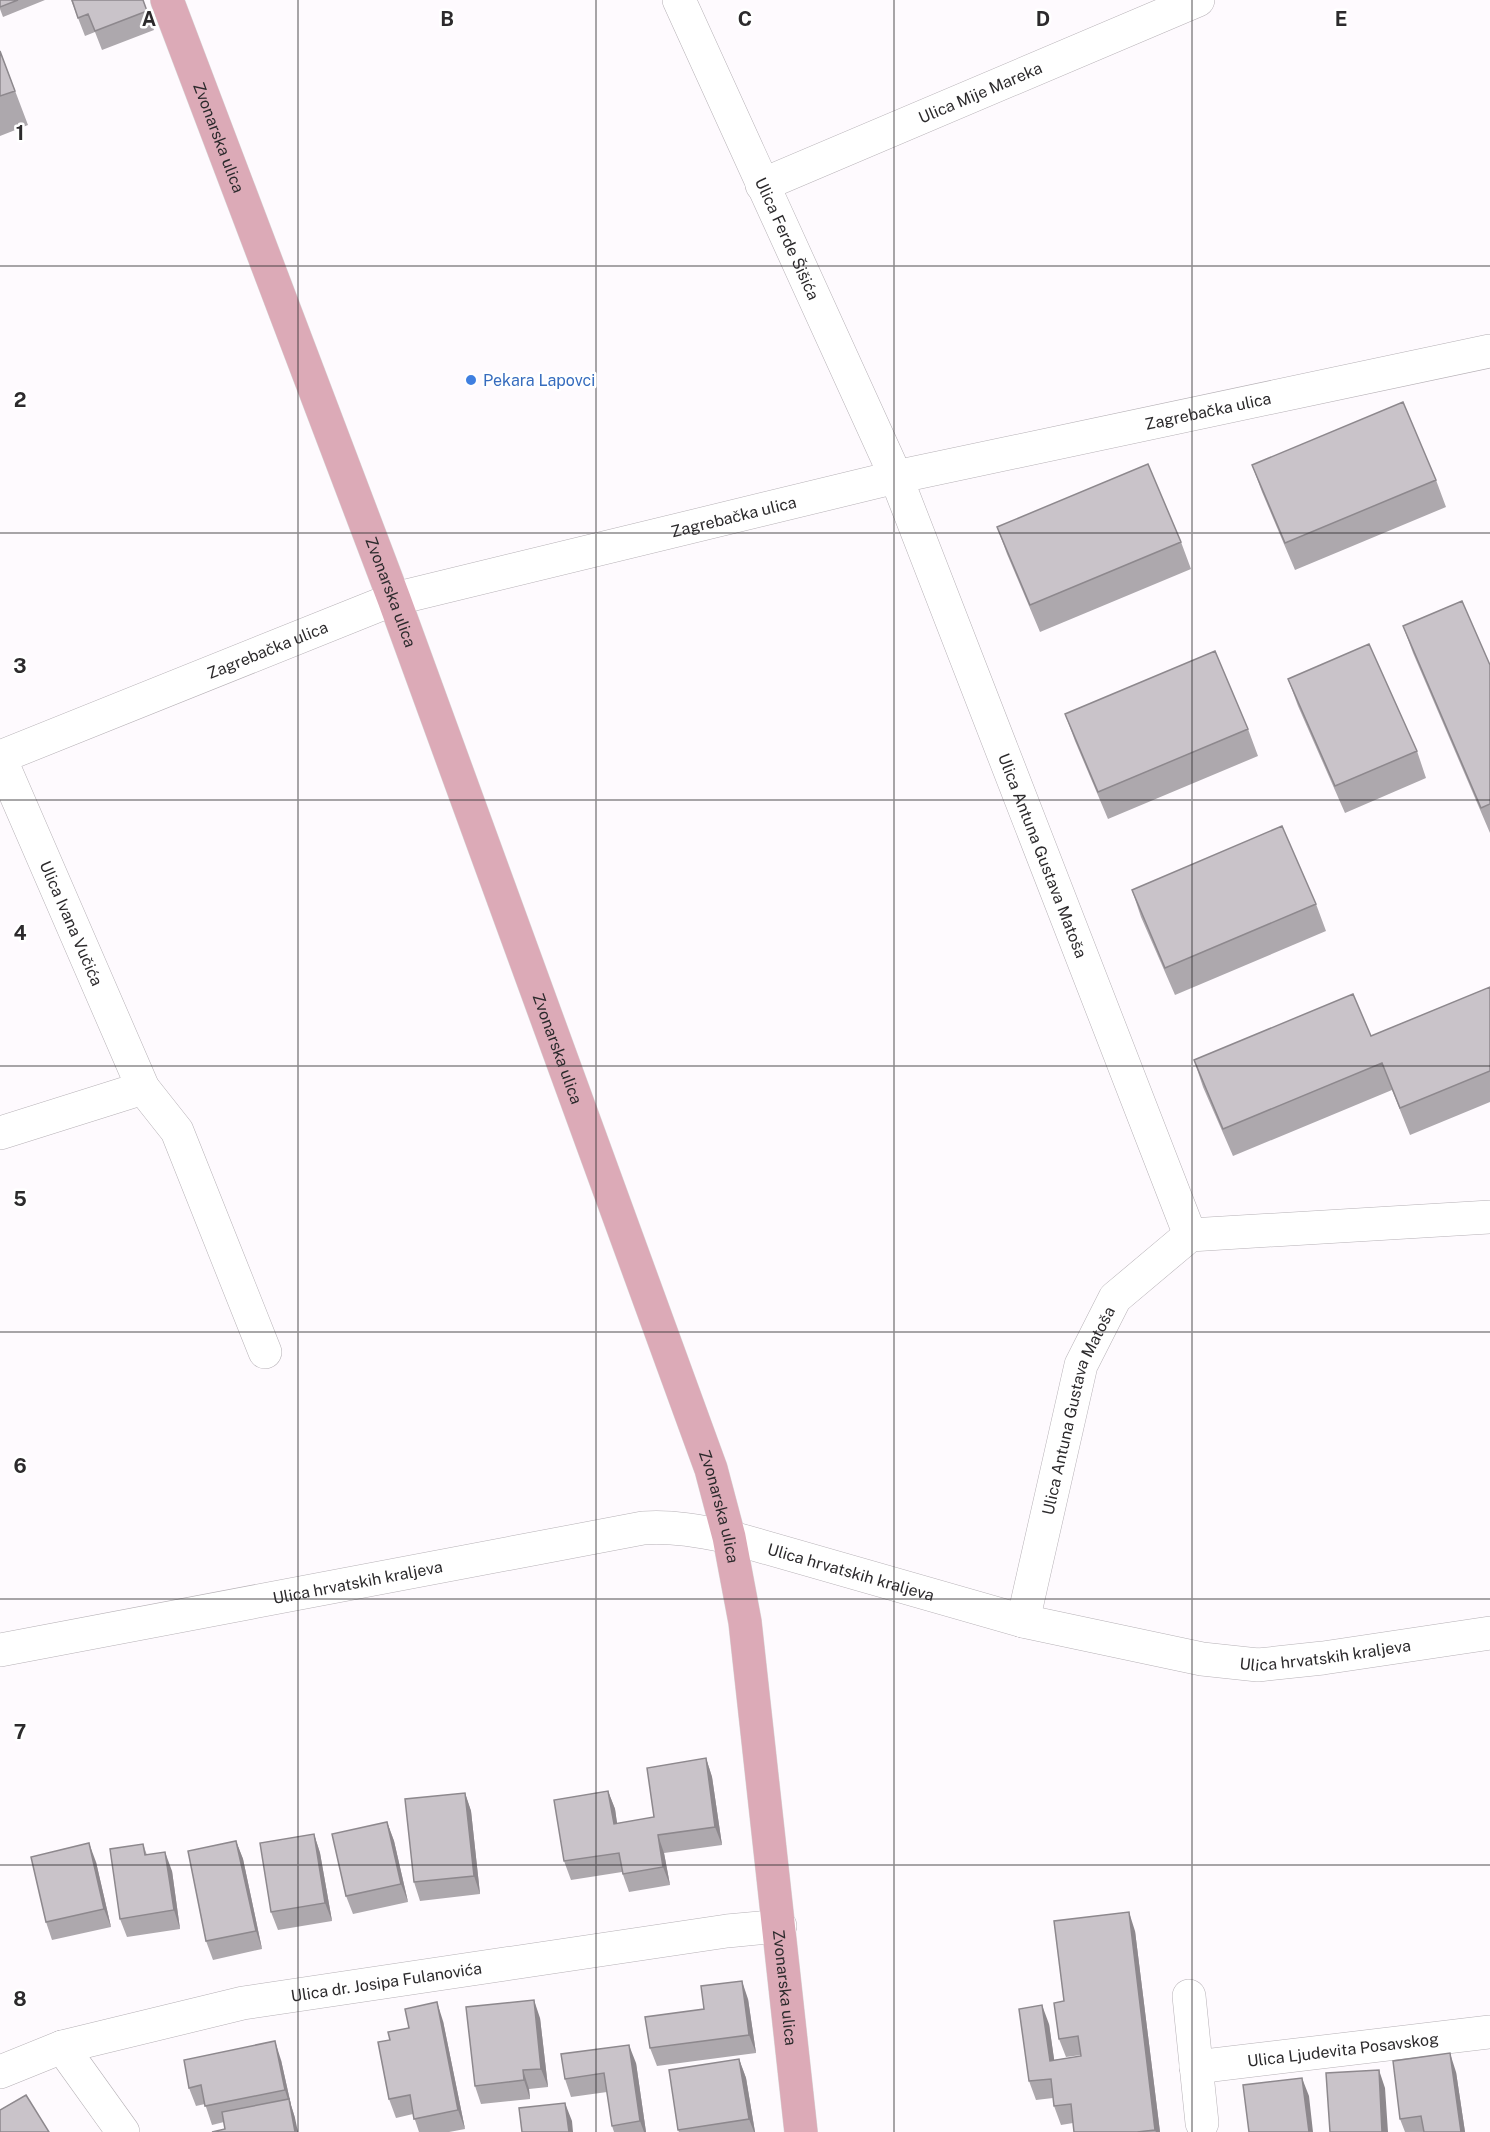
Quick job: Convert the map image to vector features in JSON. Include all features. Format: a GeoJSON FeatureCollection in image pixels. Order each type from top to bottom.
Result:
{"type":"FeatureCollection","features":[{"type":"Feature","properties":{"kind":"main road","name":"Zvonarska ulica"},"geometry":{"type":"LineString","coordinates":[[167,0],[394,600],[711,1469],[729,1537],[745,1622],[801,2132]]}},
{"type":"Feature","properties":{"kind":"street","name":"Ulica Ferde Šišića"},"geometry":{"type":"LineString","coordinates":[[679,0],[896,477]]}},
{"type":"Feature","properties":{"kind":"street","name":"Ulica Mije Mareka"},"geometry":{"type":"LineString","coordinates":[[762,185],[1198,0]]}},
{"type":"Feature","properties":{"kind":"street","name":"Zagrebačka ulica"},"geometry":{"type":"LineString","coordinates":[[0,758],[394,600],[896,477],[1490,351]]}},
{"type":"Feature","properties":{"kind":"street","name":"Ulica Antuna Gustava Matoša"},"geometry":{"type":"LineString","coordinates":[[896,477],[1190,1235],[1115,1298],[1081,1365],[1023,1621]]}},
{"type":"Feature","properties":{"kind":"street","name":"Ulica Ivana Vučića"},"geometry":{"type":"LineString","coordinates":[[0,758],[143,1088],[177,1131],[265,1352]]}},
{"type":"Feature","properties":{"kind":"street"},"geometry":{"type":"LineString","coordinates":[[0,1133],[143,1088]]}},
{"type":"Feature","properties":{"kind":"street"},"geometry":{"type":"LineString","coordinates":[[1190,1235],[1490,1217]]}},
{"type":"Feature","properties":{"kind":"street","name":"Ulica hrvatskih kraljeva"},"geometry":{"type":"LineString","coordinates":[[0,1650],[644,1528],[668,1527],[698,1530],[729,1537],[1023,1621],[1202,1659],[1258,1665],[1323,1658],[1490,1633]]}},
{"type":"Feature","properties":{"kind":"street","name":"Ulica dr. Josipa Fulanovića"},"geometry":{"type":"LineString","coordinates":[[0,2072],[62,2048],[243,2003],[727,1931],[780,1926]]}},
{"type":"Feature","properties":{"kind":"street"},"geometry":{"type":"LineString","coordinates":[[1189,1996],[1202,2123]]}},
{"type":"Feature","properties":{"kind":"street","name":"Ulica Ljudevita Posavskog"},"geometry":{"type":"LineString","coordinates":[[1196,2067],[1490,2032]]}},
{"type":"Feature","properties":{"kind":"street"},"geometry":{"type":"LineString","coordinates":[[62,2048],[123,2132]]}},
{"type":"Feature","properties":{"kind":"building"},"geometry":{"type":"Polygon","coordinates":[[[0,0],[18,0],[0,7],[0,0]]]}},
{"type":"Feature","properties":{"kind":"building"},"geometry":{"type":"Polygon","coordinates":[[[72,0],[143,0],[147,11],[95,31],[88,14],[78,18],[72,0]]]}},
{"type":"Feature","properties":{"kind":"building"},"geometry":{"type":"Polygon","coordinates":[[[0,51],[15,91],[0,96],[0,51]]]}},
{"type":"Feature","properties":{"kind":"building"},"geometry":{"type":"Polygon","coordinates":[[[1403,402],[1436,480],[1285,543],[1252,465],[1403,402]]]}},
{"type":"Feature","properties":{"kind":"building"},"geometry":{"type":"Polygon","coordinates":[[[1148,464],[1181,542],[1030,605],[997,527],[1148,464]]]}},
{"type":"Feature","properties":{"kind":"building"},"geometry":{"type":"Polygon","coordinates":[[[1462,601],[1490,665],[1490,804],[1481,808],[1403,626],[1462,601]]]}},
{"type":"Feature","properties":{"kind":"building"},"geometry":{"type":"Polygon","coordinates":[[[1369,644],[1417,751],[1335,786],[1288,679],[1369,644]]]}},
{"type":"Feature","properties":{"kind":"building"},"geometry":{"type":"Polygon","coordinates":[[[1215,651],[1248,729],[1098,792],[1065,714],[1215,651]]]}},
{"type":"Feature","properties":{"kind":"building"},"geometry":{"type":"Polygon","coordinates":[[[1282,826],[1316,904],[1165,968],[1132,890],[1282,826]]]}},
{"type":"Feature","properties":{"kind":"building"},"geometry":{"type":"Polygon","coordinates":[[[1490,987],[1490,1071],[1400,1108],[1382,1063],[1223,1129],[1194,1060],[1353,994],[1371,1036],[1490,987]]]}},
{"type":"Feature","properties":{"kind":"building"},"geometry":{"type":"Polygon","coordinates":[[[706,1758],[715,1827],[658,1835],[663,1867],[623,1874],[619,1853],[564,1861],[554,1800],[608,1791],[614,1824],[654,1817],[647,1768],[706,1758]]]}},
{"type":"Feature","properties":{"kind":"building"},"geometry":{"type":"Polygon","coordinates":[[[465,1793],[474,1876],[414,1882],[405,1799],[465,1793]]]}},
{"type":"Feature","properties":{"kind":"building"},"geometry":{"type":"Polygon","coordinates":[[[387,1822],[401,1884],[346,1896],[332,1834],[387,1822]]]}},
{"type":"Feature","properties":{"kind":"building"},"geometry":{"type":"Polygon","coordinates":[[[314,1834],[325,1903],[271,1912],[260,1843],[314,1834]]]}},
{"type":"Feature","properties":{"kind":"building"},"geometry":{"type":"Polygon","coordinates":[[[236,1841],[256,1931],[206,1941],[188,1851],[236,1841]]]}},
{"type":"Feature","properties":{"kind":"building"},"geometry":{"type":"Polygon","coordinates":[[[89,1843],[104,1909],[46,1922],[31,1857],[89,1843]]]}},
{"type":"Feature","properties":{"kind":"building"},"geometry":{"type":"Polygon","coordinates":[[[143,1844],[145,1855],[165,1852],[174,1910],[120,1919],[110,1849],[143,1844]]]}},
{"type":"Feature","properties":{"kind":"building"},"geometry":{"type":"Polygon","coordinates":[[[1129,1912],[1155,2130],[1074,2132],[1071,2104],[1054,2106],[1051,2079],[1029,2081],[1019,2009],[1042,2005],[1050,2061],[1081,2056],[1078,2036],[1059,2039],[1054,2003],[1064,2001],[1054,1921],[1129,1912]]]}},
{"type":"Feature","properties":{"kind":"building"},"geometry":{"type":"Polygon","coordinates":[[[742,1981],[749,2035],[650,2048],[645,2017],[704,2009],[701,1986],[742,1981]]]}},
{"type":"Feature","properties":{"kind":"building"},"geometry":{"type":"Polygon","coordinates":[[[534,2000],[541,2069],[523,2070],[524,2080],[475,2086],[466,2007],[534,2000]]]}},
{"type":"Feature","properties":{"kind":"building"},"geometry":{"type":"Polygon","coordinates":[[[437,2002],[458,2110],[414,2119],[410,2095],[389,2099],[378,2042],[390,2040],[388,2032],[409,2028],[405,2009],[437,2002]]]}},
{"type":"Feature","properties":{"kind":"building"},"geometry":{"type":"Polygon","coordinates":[[[275,2041],[285,2090],[205,2106],[201,2085],[189,2088],[184,2060],[275,2041]]]}},
{"type":"Feature","properties":{"kind":"building"},"geometry":{"type":"Polygon","coordinates":[[[629,2045],[640,2121],[612,2126],[604,2073],[565,2079],[561,2054],[629,2045]]]}},
{"type":"Feature","properties":{"kind":"building"},"geometry":{"type":"Polygon","coordinates":[[[1450,2053],[1461,2132],[1424,2132],[1421,2116],[1400,2119],[1393,2061],[1450,2053]]]}},
{"type":"Feature","properties":{"kind":"building"},"geometry":{"type":"Polygon","coordinates":[[[739,2059],[749,2119],[678,2130],[669,2070],[739,2059]]]}},
{"type":"Feature","properties":{"kind":"building"},"geometry":{"type":"Polygon","coordinates":[[[1379,2070],[1382,2132],[1330,2132],[1326,2073],[1379,2070]]]}},
{"type":"Feature","properties":{"kind":"building"},"geometry":{"type":"Polygon","coordinates":[[[1302,2078],[1309,2132],[1249,2132],[1243,2085],[1302,2078]]]}},
{"type":"Feature","properties":{"kind":"building"},"geometry":{"type":"Polygon","coordinates":[[[26,2095],[49,2132],[0,2132],[0,2110],[26,2095]]]}},
{"type":"Feature","properties":{"kind":"building"},"geometry":{"type":"Polygon","coordinates":[[[289,2099],[295,2132],[212,2132],[225,2129],[222,2112],[289,2099]]]}},
{"type":"Feature","properties":{"kind":"building"},"geometry":{"type":"Polygon","coordinates":[[[565,2103],[569,2132],[522,2132],[519,2108],[565,2103]]]}},
{"type":"Feature","properties":{"kind":"place","name":"Pekara Lapovci"},"geometry":{"type":"Point","coordinates":[471,380]}}]}
